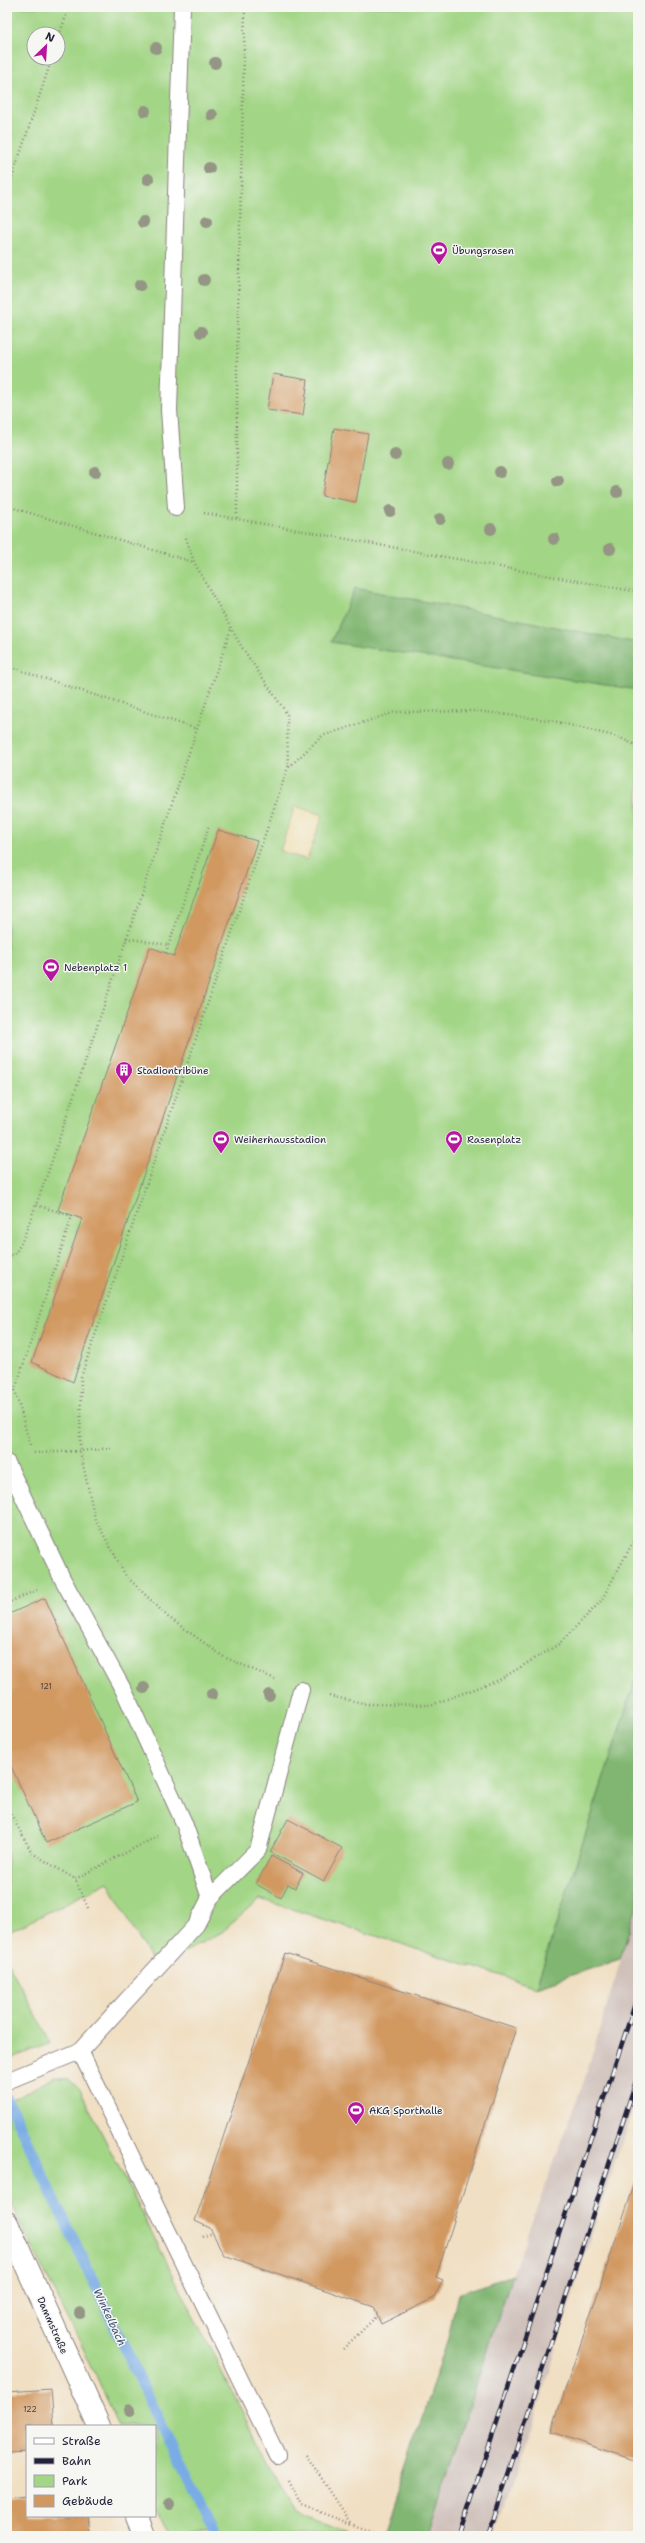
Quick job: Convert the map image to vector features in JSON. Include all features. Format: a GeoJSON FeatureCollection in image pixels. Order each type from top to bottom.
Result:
{"type":"FeatureCollection","features":[{"type":"Feature","properties":{"kind":"street","name":"Dammstraße"},"geometry":{"type":"LineString","coordinates":[[7,2223],[99,2425]]}},
{"type":"Feature","properties":{"kind":"street"},"geometry":{"type":"LineString","coordinates":[[137,2517],[145,2536]]}},
{"type":"Feature","properties":{"kind":"lane"},"geometry":{"type":"LineString","coordinates":[[176,508],[169,410],[182,7]]}},
{"type":"Feature","properties":{"kind":"lane"},"geometry":{"type":"LineString","coordinates":[[7,1463],[62,1578],[125,1693],[184,1823],[210,1898]]}},
{"type":"Feature","properties":{"kind":"lane"},"geometry":{"type":"LineString","coordinates":[[7,2081],[80,2051],[196,1925],[210,1898],[258,1850],[302,1690]]}},
{"type":"Feature","properties":{"kind":"lane"},"geometry":{"type":"LineString","coordinates":[[80,2051],[277,2455]]}},
{"type":"Feature","properties":{"kind":"path"},"geometry":{"type":"LineString","coordinates":[[62,26],[69,7]]}},
{"type":"Feature","properties":{"kind":"path"},"geometry":{"type":"LineString","coordinates":[[237,519],[237,351],[245,7]]}},
{"type":"Feature","properties":{"kind":"path"},"geometry":{"type":"LineString","coordinates":[[7,193],[49,66]]}},
{"type":"Feature","properties":{"kind":"path"},"geometry":{"type":"LineString","coordinates":[[7,506],[194,562]]}},
{"type":"Feature","properties":{"kind":"path"},"geometry":{"type":"LineString","coordinates":[[638,592],[176,508],[194,562],[231,628],[287,714],[288,767],[81,1378],[80,1451],[95,1519],[126,1576],[168,1617],[224,1657],[302,1690],[368,1704],[431,1705],[500,1680],[559,1644],[601,1601],[638,1532]]}},
{"type":"Feature","properties":{"kind":"path"},"geometry":{"type":"LineString","coordinates":[[7,1254],[14,1255],[22,1242],[36,1205],[231,628]]}},
{"type":"Feature","properties":{"kind":"path"},"geometry":{"type":"LineString","coordinates":[[7,666],[197,729]]}},
{"type":"Feature","properties":{"kind":"path"},"geometry":{"type":"LineString","coordinates":[[288,767],[322,736],[395,712],[478,711],[554,721],[618,737],[638,746]]}},
{"type":"Feature","properties":{"kind":"path"},"geometry":{"type":"LineString","coordinates":[[166,953],[209,826]]}},
{"type":"Feature","properties":{"kind":"path"},"geometry":{"type":"LineString","coordinates":[[126,938],[168,945]]}},
{"type":"Feature","properties":{"kind":"path"},"geometry":{"type":"LineString","coordinates":[[36,1205],[72,1216],[15,1390],[32,1453],[111,1448]]}},
{"type":"Feature","properties":{"kind":"path"},"geometry":{"type":"LineString","coordinates":[[7,1603],[37,1590]]}},
{"type":"Feature","properties":{"kind":"path"},"geometry":{"type":"LineString","coordinates":[[7,1806],[32,1853],[74,1879],[88,1908]]}},
{"type":"Feature","properties":{"kind":"path"},"geometry":{"type":"LineString","coordinates":[[74,1879],[154,1838]]}},
{"type":"Feature","properties":{"kind":"path"},"geometry":{"type":"LineString","coordinates":[[343,2349],[377,2316]]}},
{"type":"Feature","properties":{"kind":"path"},"geometry":{"type":"LineString","coordinates":[[305,2453],[352,2525]]}},
{"type":"Feature","properties":{"kind":"path"},"geometry":{"type":"LineString","coordinates":[[277,2455],[301,2505],[383,2536]]}},
{"type":"Feature","properties":{"kind":"shaded area"},"geometry":{"type":"Polygon","coordinates":[[[638,1903],[638,2093],[577,2279],[533,2426],[493,2536],[428,2536],[512,2275],[584,2081],[638,1903]]]}},
{"type":"Feature","properties":{"kind":"green space","name":"Weiherhausstadion"},"geometry":{"type":"Polygon","coordinates":[[[7,7],[638,7],[638,1672],[536,1987],[260,1899],[222,1932],[155,1968],[108,1882],[7,1933],[7,7]]]}},
{"type":"Feature","properties":{"kind":"green space"},"geometry":{"type":"Polygon","coordinates":[[[355,588],[638,643],[638,690],[331,642],[355,588]]]}},
{"type":"Feature","properties":{"kind":"green space"},"geometry":{"type":"Polygon","coordinates":[[[638,1672],[638,1903],[620,1959],[536,1987],[638,1672]]]}},
{"type":"Feature","properties":{"kind":"green space"},"geometry":{"type":"Polygon","coordinates":[[[7,1961],[51,2043],[7,2060],[7,1961]]]}},
{"type":"Feature","properties":{"kind":"green space"},"geometry":{"type":"Polygon","coordinates":[[[55,2077],[69,2079],[80,2090],[294,2515],[349,2536],[170,2536],[156,2506],[156,2425],[119,2425],[89,2360],[25,2233],[7,2192],[7,2102],[55,2077]]]}},
{"type":"Feature","properties":{"kind":"green space"},"geometry":{"type":"Polygon","coordinates":[[[512,2275],[428,2536],[383,2536],[447,2341],[458,2294],[512,2275]]]}},
{"type":"Feature","properties":{"kind":"sand"},"geometry":{"type":"Polygon","coordinates":[[[295,806],[323,815],[307,860],[280,851],[295,806]]]}},
{"type":"Feature","properties":{"kind":"building"},"geometry":{"type":"Polygon","coordinates":[[[273,374],[308,380],[303,415],[267,410],[273,374]]]}},
{"type":"Feature","properties":{"kind":"building"},"geometry":{"type":"Polygon","coordinates":[[[334,428],[368,434],[356,502],[322,496],[334,428]]]}},
{"type":"Feature","properties":{"kind":"building"},"geometry":{"type":"Polygon","coordinates":[[[218,830],[257,841],[73,1382],[32,1362],[82,1219],[58,1210],[150,947],[174,956],[218,830]]]}},
{"type":"Feature","properties":{"kind":"building"},"geometry":{"type":"Polygon","coordinates":[[[45,1598],[137,1802],[46,1843],[7,1757],[7,1615],[45,1598]]]}},
{"type":"Feature","properties":{"kind":"building"},"geometry":{"type":"Polygon","coordinates":[[[288,1819],[342,1848],[324,1881],[270,1852],[288,1819]]]}},
{"type":"Feature","properties":{"kind":"building"},"geometry":{"type":"Polygon","coordinates":[[[271,1856],[303,1873],[295,1888],[288,1884],[281,1898],[256,1884],[271,1856]]]}},
{"type":"Feature","properties":{"kind":"building","name":"AKG Sporthalle"},"geometry":{"type":"Polygon","coordinates":[[[285,1953],[516,2028],[436,2277],[443,2280],[434,2298],[381,2324],[374,2307],[224,2255],[210,2228],[195,2221],[285,1953]]]}},
{"type":"Feature","properties":{"kind":"building"},"geometry":{"type":"Polygon","coordinates":[[[638,2174],[638,2461],[551,2432],[638,2174]]]}},
{"type":"Feature","properties":{"kind":"building"},"geometry":{"type":"Polygon","coordinates":[[[51,2389],[54,2425],[26,2425],[26,2452],[7,2453],[7,2392],[51,2389]]]}},
{"type":"Feature","properties":{"kind":"building"},"geometry":{"type":"Polygon","coordinates":[[[26,2496],[26,2517],[89,2517],[91,2536],[7,2536],[7,2498],[26,2496]]]}},
{"type":"Feature","properties":{"kind":"waterway","name":"Winkelbach"},"geometry":{"type":"LineString","coordinates":[[7,2099],[214,2536]]}},
{"type":"Feature","properties":{"kind":"railway"},"geometry":{"type":"LineString","coordinates":[[459,2536],[638,1995]]}},
{"type":"Feature","properties":{"kind":"railway"},"geometry":{"type":"LineString","coordinates":[[488,2536],[638,2075]]}},
{"type":"Feature","properties":{"kind":"place","name":"Übungsrasen"},"geometry":{"type":"Point","coordinates":[439,265]}},
{"type":"Feature","properties":{"kind":"place","name":"Nebenplatz 1"},"geometry":{"type":"Point","coordinates":[51,982]}},
{"type":"Feature","properties":{"kind":"place","name":"Stadiontribüne"},"geometry":{"type":"Point","coordinates":[124,1085]}},
{"type":"Feature","properties":{"kind":"place","name":"Weiherhausstadion"},"geometry":{"type":"Point","coordinates":[221,1154]}},
{"type":"Feature","properties":{"kind":"place","name":"Rasenplatz"},"geometry":{"type":"Point","coordinates":[454,1154]}},
{"type":"Feature","properties":{"kind":"place","name":"AKG Sporthalle"},"geometry":{"type":"Point","coordinates":[356,2125]}}]}
